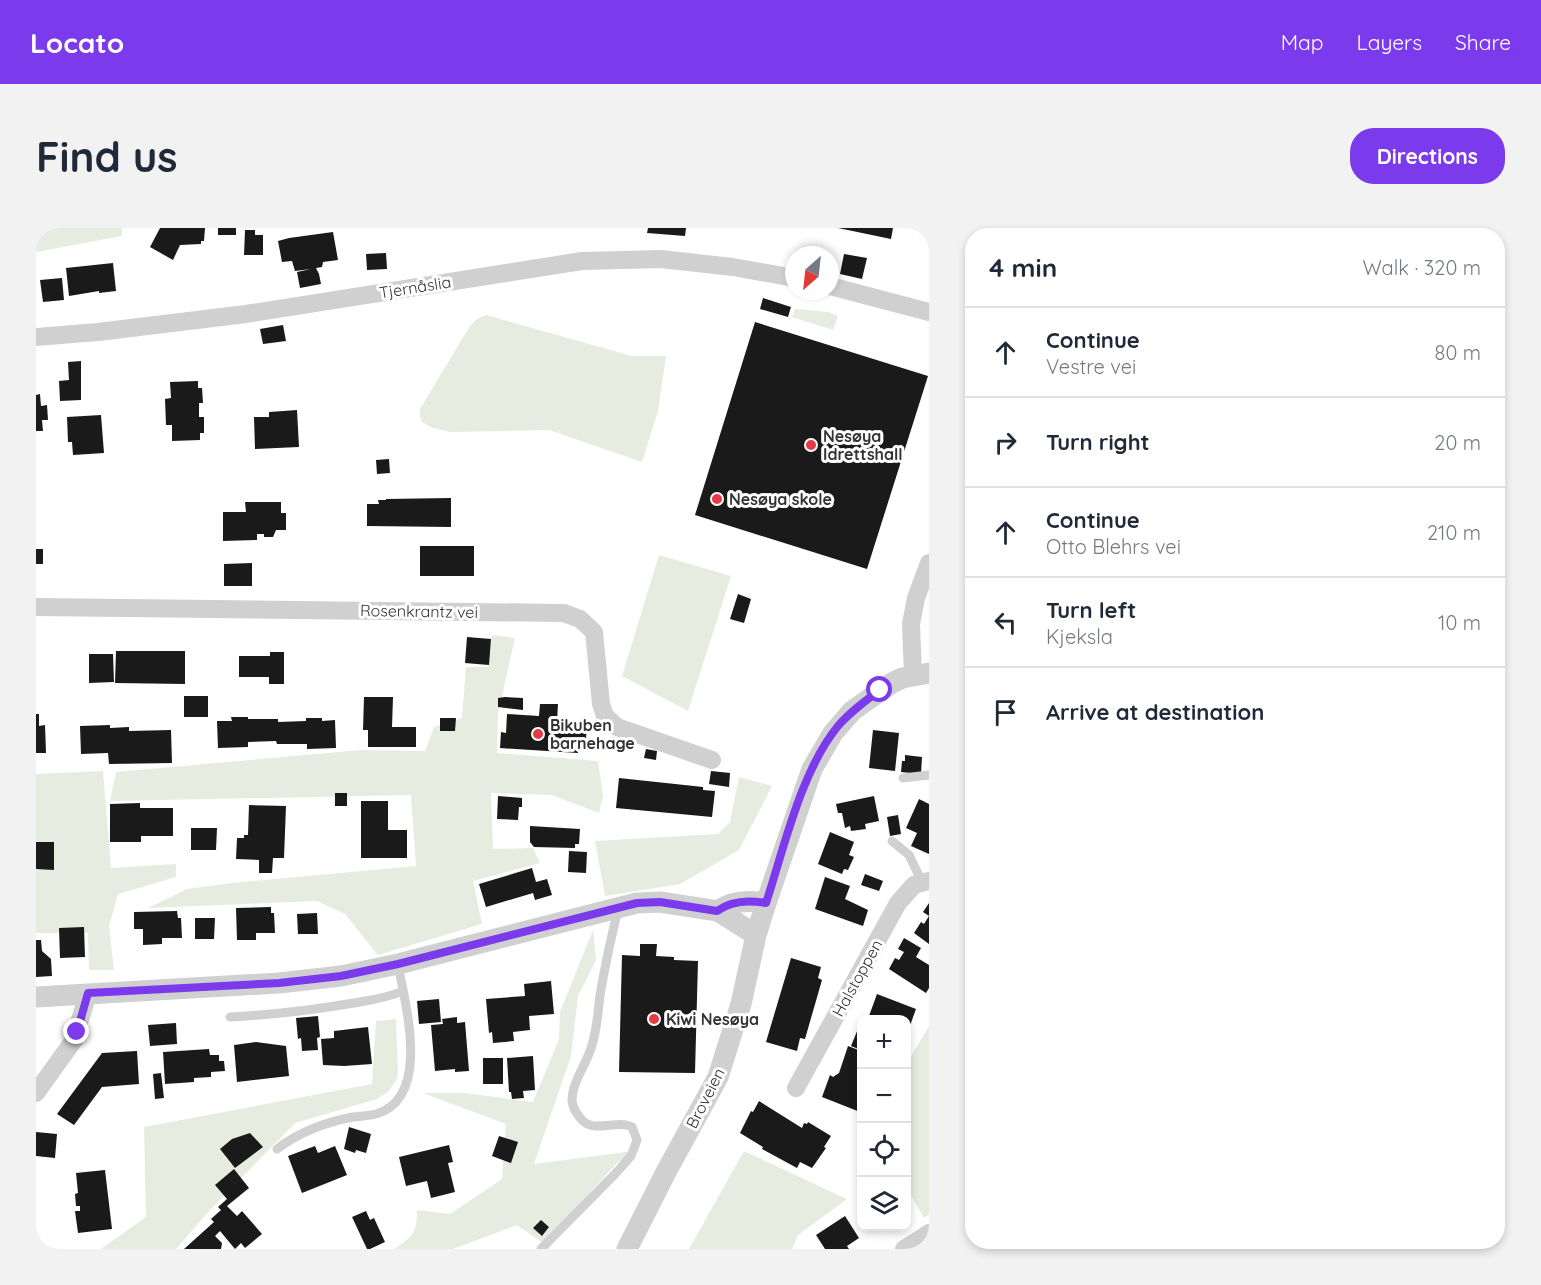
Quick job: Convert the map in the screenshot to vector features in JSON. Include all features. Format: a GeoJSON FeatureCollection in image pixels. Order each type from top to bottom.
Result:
{"type":"FeatureCollection","features":[{"type":"Feature","properties":{"kind":"street","name":"Tjernåslia"},"geometry":{"type":"LineString","coordinates":[[36,337],[246,314],[582,261],[661,259],[733,267],[785,276]]}},
{"type":"Feature","properties":{"kind":"street"},"geometry":{"type":"LineString","coordinates":[[839,288],[929,312]]}},
{"type":"Feature","properties":{"kind":"street"},"geometry":{"type":"LineString","coordinates":[[921,674],[911,624],[916,598],[929,563]]}},
{"type":"Feature","properties":{"kind":"street","name":"Rosenkrantz vei"},"geometry":{"type":"LineString","coordinates":[[36,607],[564,613],[580,619],[594,632],[601,704],[605,716],[616,728],[712,760]]}},
{"type":"Feature","properties":{"kind":"street","name":"Broveien"},"geometry":{"type":"LineString","coordinates":[[627,1249],[718,1077],[741,1004],[766,903],[812,769],[833,733],[852,711],[892,683],[921,674]]}},
{"type":"Feature","properties":{"kind":"street","name":"Halstoppen"},"geometry":{"type":"LineString","coordinates":[[796,1088],[898,903],[914,885],[925,882]]}},
{"type":"Feature","properties":{"kind":"street"},"geometry":{"type":"LineString","coordinates":[[36,997],[279,983],[341,976],[398,964],[637,903],[660,902],[717,911],[756,936]]}},
{"type":"Feature","properties":{"kind":"street"},"geometry":{"type":"LineString","coordinates":[[717,911],[725,905],[740,902],[766,903]]}},
{"type":"Feature","properties":{"kind":"street"},"geometry":{"type":"LineString","coordinates":[[36,1093],[74,1040],[88,993]]}},
{"type":"Feature","properties":{"kind":"street"},"geometry":{"type":"LineString","coordinates":[[904,1249],[929,1233]]}},
{"type":"Feature","properties":{"kind":"lane"},"geometry":{"type":"LineString","coordinates":[[903,778],[929,775]]}},
{"type":"Feature","properties":{"kind":"lane"},"geometry":{"type":"LineString","coordinates":[[892,840],[909,855],[925,882]]}},
{"type":"Feature","properties":{"kind":"lane"},"geometry":{"type":"LineString","coordinates":[[541,1249],[631,1156],[637,1140],[632,1127],[627,1124],[603,1126],[586,1124],[572,1104],[578,1077],[592,1045],[608,950],[619,907]]}},
{"type":"Feature","properties":{"kind":"lane"},"geometry":{"type":"LineString","coordinates":[[277,1149],[289,1140],[320,1126],[352,1117],[376,1114],[391,1107],[405,1088],[411,1034],[398,964]]}},
{"type":"Feature","properties":{"kind":"lane"},"geometry":{"type":"LineString","coordinates":[[230,1017],[284,1014],[331,1008],[390,997],[403,991]]}},
{"type":"Feature","properties":{"kind":"shaded area"},"geometry":{"type":"Polygon","coordinates":[[[36,228],[122,228],[122,236],[36,252],[36,228]]]}},
{"type":"Feature","properties":{"kind":"shaded area"},"geometry":{"type":"Polygon","coordinates":[[[795,309],[828,312],[838,316],[833,330],[792,317],[795,309]]]}},
{"type":"Feature","properties":{"kind":"shaded area"},"geometry":{"type":"Polygon","coordinates":[[[486,315],[632,356],[666,356],[658,411],[642,462],[549,430],[449,432],[422,422],[420,409],[470,326],[477,319],[486,315]]]}},
{"type":"Feature","properties":{"kind":"shaded area"},"geometry":{"type":"Polygon","coordinates":[[[659,555],[731,576],[688,711],[622,676],[659,555]]]}},
{"type":"Feature","properties":{"kind":"shaded area"},"geometry":{"type":"Polygon","coordinates":[[[492,635],[515,638],[498,714],[497,753],[598,761],[603,795],[599,813],[552,795],[491,793],[493,849],[533,848],[540,863],[473,881],[482,924],[378,955],[345,914],[317,901],[148,908],[187,889],[416,866],[411,795],[110,801],[116,772],[361,750],[425,751],[434,727],[462,718],[466,667],[488,667],[492,635]]]}},
{"type":"Feature","properties":{"kind":"shaded area"},"geometry":{"type":"Polygon","coordinates":[[[103,771],[111,868],[176,864],[176,877],[118,894],[109,926],[114,970],[89,970],[88,933],[36,933],[36,774],[103,771]]]}},
{"type":"Feature","properties":{"kind":"shaded area"},"geometry":{"type":"Polygon","coordinates":[[[739,777],[772,786],[739,850],[680,884],[605,896],[595,841],[718,834],[730,822],[739,777]]]}},
{"type":"Feature","properties":{"kind":"shaded area"},"geometry":{"type":"Polygon","coordinates":[[[593,930],[596,960],[578,996],[571,1056],[534,1164],[634,1151],[618,1162],[543,1243],[517,1225],[453,1249],[394,1249],[413,1233],[417,1210],[450,1214],[502,1179],[506,1124],[423,1093],[465,1093],[533,1102],[559,1039],[560,1012],[593,930]]]}},
{"type":"Feature","properties":{"kind":"shaded area"},"geometry":{"type":"Polygon","coordinates":[[[396,1019],[398,1077],[389,1091],[377,1099],[295,1123],[210,1210],[176,1249],[101,1249],[146,1217],[144,1127],[372,1084],[376,1021],[396,1019]]]}},
{"type":"Feature","properties":{"kind":"shaded area"},"geometry":{"type":"Polygon","coordinates":[[[929,1026],[929,1215],[924,1218],[911,1196],[911,1057],[929,1026]]]}},
{"type":"Feature","properties":{"kind":"shaded area"},"geometry":{"type":"Polygon","coordinates":[[[744,1151],[847,1199],[798,1235],[792,1249],[689,1249],[744,1151]]]}},
{"type":"Feature","properties":{"kind":"building"},"geometry":{"type":"Polygon","coordinates":[[[160,228],[205,228],[204,241],[201,241],[201,244],[180,245],[173,260],[150,247],[160,228]]]}},
{"type":"Feature","properties":{"kind":"building"},"geometry":{"type":"Polygon","coordinates":[[[218,228],[236,228],[236,235],[218,235],[218,228]]]}},
{"type":"Feature","properties":{"kind":"building"},"geometry":{"type":"Polygon","coordinates":[[[648,228],[686,228],[685,236],[647,233],[648,228]]]}},
{"type":"Feature","properties":{"kind":"building"},"geometry":{"type":"Polygon","coordinates":[[[838,228],[893,228],[891,239],[838,228]]]}},
{"type":"Feature","properties":{"kind":"building"},"geometry":{"type":"Polygon","coordinates":[[[245,230],[255,230],[255,235],[263,235],[263,255],[244,255],[245,230]]]}},
{"type":"Feature","properties":{"kind":"building"},"geometry":{"type":"Polygon","coordinates":[[[333,232],[338,260],[323,262],[322,267],[316,268],[321,284],[300,288],[297,272],[311,269],[295,271],[292,261],[282,262],[278,241],[333,232]]]}},
{"type":"Feature","properties":{"kind":"building"},"geometry":{"type":"Polygon","coordinates":[[[386,253],[387,269],[367,270],[366,254],[386,253]]]}},
{"type":"Feature","properties":{"kind":"building"},"geometry":{"type":"Polygon","coordinates":[[[844,254],[867,258],[862,279],[840,274],[844,254]]]}},
{"type":"Feature","properties":{"kind":"building"},"geometry":{"type":"Polygon","coordinates":[[[113,263],[116,291],[69,296],[66,268],[113,263]]]}},
{"type":"Feature","properties":{"kind":"building"},"geometry":{"type":"Polygon","coordinates":[[[62,278],[64,300],[43,302],[40,280],[62,278]]]}},
{"type":"Feature","properties":{"kind":"building"},"geometry":{"type":"Polygon","coordinates":[[[763,298],[791,307],[788,317],[760,309],[763,298]]]}},
{"type":"Feature","properties":{"kind":"building","name":"Nesøya Idrettshall"},"geometry":{"type":"Polygon","coordinates":[[[755,322],[928,376],[867,569],[695,515],[755,322]]]}},
{"type":"Feature","properties":{"kind":"building"},"geometry":{"type":"Polygon","coordinates":[[[283,325],[286,341],[263,344],[260,329],[283,325]]]}},
{"type":"Feature","properties":{"kind":"building"},"geometry":{"type":"Polygon","coordinates":[[[81,361],[81,400],[60,401],[59,381],[69,380],[68,362],[81,361]]]}},
{"type":"Feature","properties":{"kind":"building"},"geometry":{"type":"Polygon","coordinates":[[[198,381],[198,388],[202,388],[203,403],[199,403],[199,417],[204,417],[204,433],[200,433],[200,440],[172,441],[172,425],[166,425],[165,399],[171,398],[170,382],[198,381]]]}},
{"type":"Feature","properties":{"kind":"building"},"geometry":{"type":"Polygon","coordinates":[[[40,394],[41,406],[47,405],[48,420],[42,420],[43,431],[36,431],[36,395],[40,394]]]}},
{"type":"Feature","properties":{"kind":"building"},"geometry":{"type":"Polygon","coordinates":[[[297,410],[299,447],[255,449],[254,417],[269,417],[269,412],[297,410]]]}},
{"type":"Feature","properties":{"kind":"building"},"geometry":{"type":"Polygon","coordinates":[[[101,415],[104,453],[73,455],[72,442],[68,442],[67,417],[101,415]]]}},
{"type":"Feature","properties":{"kind":"building"},"geometry":{"type":"Polygon","coordinates":[[[389,459],[390,473],[377,474],[376,460],[389,459]]]}},
{"type":"Feature","properties":{"kind":"building"},"geometry":{"type":"Polygon","coordinates":[[[451,498],[451,527],[367,526],[367,504],[379,504],[378,500],[451,498]]]}},
{"type":"Feature","properties":{"kind":"building"},"geometry":{"type":"Polygon","coordinates":[[[245,502],[281,502],[281,513],[286,513],[286,530],[276,530],[273,537],[257,534],[257,540],[223,541],[223,512],[246,512],[245,502]]]}},
{"type":"Feature","properties":{"kind":"building"},"geometry":{"type":"Polygon","coordinates":[[[420,546],[474,546],[474,576],[420,576],[420,546]]]}},
{"type":"Feature","properties":{"kind":"building"},"geometry":{"type":"Polygon","coordinates":[[[36,549],[43,549],[43,564],[36,564],[36,549]]]}},
{"type":"Feature","properties":{"kind":"building"},"geometry":{"type":"Polygon","coordinates":[[[252,563],[252,586],[224,586],[224,564],[252,563]]]}},
{"type":"Feature","properties":{"kind":"building"},"geometry":{"type":"Polygon","coordinates":[[[738,594],[751,599],[744,623],[730,619],[738,594]]]}},
{"type":"Feature","properties":{"kind":"building"},"geometry":{"type":"Polygon","coordinates":[[[467,637],[491,639],[489,665],[465,663],[467,637]]]}},
{"type":"Feature","properties":{"kind":"building"},"geometry":{"type":"Polygon","coordinates":[[[116,651],[185,651],[185,684],[115,683],[116,651]]]}},
{"type":"Feature","properties":{"kind":"building"},"geometry":{"type":"Polygon","coordinates":[[[270,652],[284,652],[284,684],[269,684],[269,677],[239,677],[239,656],[270,656],[270,652]]]}},
{"type":"Feature","properties":{"kind":"building"},"geometry":{"type":"Polygon","coordinates":[[[89,654],[113,654],[114,682],[89,683],[89,654]]]}},
{"type":"Feature","properties":{"kind":"building"},"geometry":{"type":"Polygon","coordinates":[[[184,696],[208,696],[208,717],[184,717],[184,696]]]}},
{"type":"Feature","properties":{"kind":"building"},"geometry":{"type":"Polygon","coordinates":[[[364,697],[393,697],[392,727],[416,727],[416,747],[368,747],[368,730],[363,730],[364,697]]]}},
{"type":"Feature","properties":{"kind":"building"},"geometry":{"type":"Polygon","coordinates":[[[498,698],[523,698],[523,710],[498,707],[498,698]]]}},
{"type":"Feature","properties":{"kind":"building"},"geometry":{"type":"Polygon","coordinates":[[[540,704],[558,704],[557,722],[587,723],[586,740],[579,740],[578,753],[500,748],[501,732],[506,733],[507,714],[539,716],[540,704]]]}},
{"type":"Feature","properties":{"kind":"building"},"geometry":{"type":"Polygon","coordinates":[[[36,714],[39,714],[39,726],[45,725],[46,753],[36,753],[36,714]]]}},
{"type":"Feature","properties":{"kind":"building"},"geometry":{"type":"Polygon","coordinates":[[[231,717],[278,719],[278,722],[306,721],[306,718],[322,718],[322,721],[335,720],[336,748],[307,749],[307,744],[277,744],[276,741],[248,742],[248,747],[218,748],[217,721],[232,721],[231,717]]]}},
{"type":"Feature","properties":{"kind":"building"},"geometry":{"type":"Polygon","coordinates":[[[440,718],[456,718],[455,731],[440,731],[440,718]]]}},
{"type":"Feature","properties":{"kind":"building"},"geometry":{"type":"Polygon","coordinates":[[[110,725],[110,728],[129,727],[129,731],[171,730],[172,763],[109,764],[108,753],[81,754],[80,726],[110,725]]]}},
{"type":"Feature","properties":{"kind":"building"},"geometry":{"type":"Polygon","coordinates":[[[873,730],[899,733],[895,771],[869,768],[873,730]]]}},
{"type":"Feature","properties":{"kind":"building"},"geometry":{"type":"Polygon","coordinates":[[[646,749],[657,751],[656,760],[644,758],[646,749]]]}},
{"type":"Feature","properties":{"kind":"building"},"geometry":{"type":"Polygon","coordinates":[[[905,755],[922,757],[921,774],[901,772],[905,755]]]}},
{"type":"Feature","properties":{"kind":"building"},"geometry":{"type":"Polygon","coordinates":[[[711,771],[730,773],[729,787],[709,784],[711,771]]]}},
{"type":"Feature","properties":{"kind":"building"},"geometry":{"type":"Polygon","coordinates":[[[619,778],[703,787],[703,790],[715,791],[712,817],[616,808],[619,778]]]}},
{"type":"Feature","properties":{"kind":"building"},"geometry":{"type":"Polygon","coordinates":[[[335,793],[347,793],[347,806],[335,806],[335,793]]]}},
{"type":"Feature","properties":{"kind":"building"},"geometry":{"type":"Polygon","coordinates":[[[498,796],[522,798],[518,820],[497,819],[498,796]]]}},
{"type":"Feature","properties":{"kind":"building"},"geometry":{"type":"Polygon","coordinates":[[[874,796],[879,821],[865,824],[866,829],[851,831],[850,826],[845,828],[842,813],[838,813],[836,804],[874,796]]]}},
{"type":"Feature","properties":{"kind":"building"},"geometry":{"type":"Polygon","coordinates":[[[919,799],[929,804],[929,854],[911,846],[917,833],[906,828],[919,799]]]}},
{"type":"Feature","properties":{"kind":"building"},"geometry":{"type":"Polygon","coordinates":[[[361,801],[388,801],[388,830],[407,830],[407,858],[361,858],[361,801]]]}},
{"type":"Feature","properties":{"kind":"building"},"geometry":{"type":"Polygon","coordinates":[[[140,803],[140,808],[173,808],[173,836],[141,836],[141,842],[110,842],[110,804],[140,803]]]}},
{"type":"Feature","properties":{"kind":"building"},"geometry":{"type":"Polygon","coordinates":[[[249,805],[286,806],[284,858],[273,858],[272,873],[259,873],[259,860],[236,859],[237,838],[244,838],[244,835],[248,835],[249,805]]]}},
{"type":"Feature","properties":{"kind":"building"},"geometry":{"type":"Polygon","coordinates":[[[898,815],[901,834],[890,836],[887,817],[898,815]]]}},
{"type":"Feature","properties":{"kind":"building"},"geometry":{"type":"Polygon","coordinates":[[[530,826],[580,829],[579,844],[575,844],[575,848],[534,847],[530,842],[530,826]]]}},
{"type":"Feature","properties":{"kind":"building"},"geometry":{"type":"Polygon","coordinates":[[[191,828],[217,828],[216,850],[191,850],[191,828]]]}},
{"type":"Feature","properties":{"kind":"building"},"geometry":{"type":"Polygon","coordinates":[[[830,832],[854,842],[849,855],[854,857],[848,870],[844,869],[842,874],[818,864],[830,832]]]}},
{"type":"Feature","properties":{"kind":"building"},"geometry":{"type":"Polygon","coordinates":[[[36,842],[54,842],[54,870],[36,869],[36,842]]]}},
{"type":"Feature","properties":{"kind":"building"},"geometry":{"type":"Polygon","coordinates":[[[569,851],[587,852],[586,873],[568,872],[569,851]]]}},
{"type":"Feature","properties":{"kind":"building"},"geometry":{"type":"Polygon","coordinates":[[[532,868],[536,882],[547,879],[552,895],[535,900],[533,893],[486,907],[479,884],[532,868]]]}},
{"type":"Feature","properties":{"kind":"building"},"geometry":{"type":"Polygon","coordinates":[[[865,874],[883,881],[879,891],[861,885],[865,874]]]}},
{"type":"Feature","properties":{"kind":"building"},"geometry":{"type":"Polygon","coordinates":[[[825,877],[850,886],[845,899],[868,910],[863,926],[815,909],[825,877]]]}},
{"type":"Feature","properties":{"kind":"building"},"geometry":{"type":"Polygon","coordinates":[[[929,903],[929,916],[923,912],[929,903]]]}},
{"type":"Feature","properties":{"kind":"building"},"geometry":{"type":"Polygon","coordinates":[[[271,907],[271,913],[274,913],[275,933],[256,933],[256,940],[237,940],[236,908],[271,907]]]}},
{"type":"Feature","properties":{"kind":"building"},"geometry":{"type":"Polygon","coordinates":[[[177,911],[178,918],[181,918],[182,938],[162,938],[162,944],[143,945],[143,929],[134,929],[134,912],[177,911]]]}},
{"type":"Feature","properties":{"kind":"building"},"geometry":{"type":"Polygon","coordinates":[[[317,913],[318,934],[298,934],[297,914],[317,913]]]}},
{"type":"Feature","properties":{"kind":"building"},"geometry":{"type":"Polygon","coordinates":[[[929,916],[929,944],[914,933],[921,922],[924,924],[929,916]]]}},
{"type":"Feature","properties":{"kind":"building"},"geometry":{"type":"Polygon","coordinates":[[[195,918],[215,918],[214,939],[195,939],[195,918]]]}},
{"type":"Feature","properties":{"kind":"building"},"geometry":{"type":"Polygon","coordinates":[[[84,927],[85,957],[60,958],[59,928],[84,927]]]}},
{"type":"Feature","properties":{"kind":"building"},"geometry":{"type":"Polygon","coordinates":[[[904,938],[921,948],[916,957],[929,965],[929,988],[926,993],[889,969],[895,958],[899,960],[904,952],[898,949],[904,938]]]}},
{"type":"Feature","properties":{"kind":"building"},"geometry":{"type":"Polygon","coordinates":[[[36,940],[41,940],[42,951],[51,959],[52,976],[36,977],[36,940]]]}},
{"type":"Feature","properties":{"kind":"building"},"geometry":{"type":"Polygon","coordinates":[[[640,944],[657,944],[656,956],[674,957],[674,960],[698,961],[695,1073],[619,1072],[622,955],[640,956],[640,944]]]}},
{"type":"Feature","properties":{"kind":"building"},"geometry":{"type":"Polygon","coordinates":[[[791,958],[821,967],[818,978],[822,980],[805,1039],[800,1038],[797,1051],[766,1042],[791,958]]]}},
{"type":"Feature","properties":{"kind":"building"},"geometry":{"type":"Polygon","coordinates":[[[551,981],[554,1014],[529,1016],[530,1030],[513,1032],[514,1041],[493,1043],[492,1032],[489,1033],[486,999],[525,996],[524,984],[551,981]]]}},
{"type":"Feature","properties":{"kind":"building"},"geometry":{"type":"Polygon","coordinates":[[[877,994],[916,1009],[911,1023],[911,1015],[869,1015],[877,994]]]}},
{"type":"Feature","properties":{"kind":"building"},"geometry":{"type":"Polygon","coordinates":[[[439,999],[441,1022],[419,1024],[417,1001],[439,999]]]}},
{"type":"Feature","properties":{"kind":"building"},"geometry":{"type":"Polygon","coordinates":[[[318,1016],[320,1037],[317,1038],[318,1050],[302,1051],[296,1018],[318,1016]]]}},
{"type":"Feature","properties":{"kind":"building"},"geometry":{"type":"Polygon","coordinates":[[[457,1017],[457,1023],[465,1022],[469,1071],[455,1072],[455,1069],[435,1071],[431,1025],[443,1024],[442,1019],[457,1017]]]}},
{"type":"Feature","properties":{"kind":"building"},"geometry":{"type":"Polygon","coordinates":[[[176,1023],[177,1044],[150,1046],[148,1025],[176,1023]]]}},
{"type":"Feature","properties":{"kind":"building"},"geometry":{"type":"Polygon","coordinates":[[[368,1027],[372,1064],[323,1065],[321,1039],[334,1038],[334,1031],[368,1027]]]}},
{"type":"Feature","properties":{"kind":"building"},"geometry":{"type":"Polygon","coordinates":[[[857,1031],[857,1048],[851,1046],[857,1031]]]}},
{"type":"Feature","properties":{"kind":"building"},"geometry":{"type":"Polygon","coordinates":[[[256,1042],[286,1046],[289,1076],[237,1082],[234,1045],[256,1042]]]}},
{"type":"Feature","properties":{"kind":"building"},"geometry":{"type":"Polygon","coordinates":[[[848,1046],[857,1049],[857,1111],[822,1097],[830,1075],[833,1077],[839,1073],[848,1046]]]}},
{"type":"Feature","properties":{"kind":"building"},"geometry":{"type":"Polygon","coordinates":[[[209,1049],[210,1055],[219,1055],[219,1061],[224,1061],[225,1071],[211,1072],[211,1077],[194,1078],[194,1082],[165,1084],[163,1052],[209,1049]]]}},
{"type":"Feature","properties":{"kind":"building"},"geometry":{"type":"Polygon","coordinates":[[[137,1051],[139,1084],[102,1087],[74,1125],[57,1114],[102,1053],[137,1051]]]}},
{"type":"Feature","properties":{"kind":"building"},"geometry":{"type":"Polygon","coordinates":[[[533,1056],[535,1090],[523,1091],[524,1098],[512,1099],[511,1092],[509,1092],[507,1058],[533,1056]]]}},
{"type":"Feature","properties":{"kind":"building"},"geometry":{"type":"Polygon","coordinates":[[[483,1058],[503,1058],[503,1084],[483,1084],[483,1058]]]}},
{"type":"Feature","properties":{"kind":"building"},"geometry":{"type":"Polygon","coordinates":[[[161,1073],[164,1098],[155,1099],[153,1074],[161,1073]]]}},
{"type":"Feature","properties":{"kind":"building"},"geometry":{"type":"Polygon","coordinates":[[[759,1101],[802,1128],[804,1123],[808,1122],[831,1136],[824,1147],[826,1148],[812,1168],[800,1162],[797,1168],[762,1149],[763,1147],[740,1133],[759,1101]]]}},
{"type":"Feature","properties":{"kind":"building"},"geometry":{"type":"Polygon","coordinates":[[[349,1127],[371,1134],[366,1153],[356,1150],[355,1153],[344,1149],[349,1127]]]}},
{"type":"Feature","properties":{"kind":"building"},"geometry":{"type":"Polygon","coordinates":[[[36,1132],[57,1134],[55,1158],[36,1156],[36,1132]]]}},
{"type":"Feature","properties":{"kind":"building"},"geometry":{"type":"Polygon","coordinates":[[[250,1133],[263,1147],[235,1168],[220,1149],[232,1139],[250,1133]]]}},
{"type":"Feature","properties":{"kind":"building"},"geometry":{"type":"Polygon","coordinates":[[[499,1136],[518,1142],[511,1163],[492,1156],[499,1136]]]}},
{"type":"Feature","properties":{"kind":"building"},"geometry":{"type":"Polygon","coordinates":[[[449,1145],[453,1162],[448,1163],[455,1192],[431,1198],[427,1181],[406,1186],[399,1157],[449,1145]]]}},
{"type":"Feature","properties":{"kind":"building"},"geometry":{"type":"Polygon","coordinates":[[[315,1146],[318,1153],[335,1146],[347,1175],[302,1193],[288,1156],[315,1146]]]}},
{"type":"Feature","properties":{"kind":"building"},"geometry":{"type":"Polygon","coordinates":[[[234,1169],[249,1188],[227,1206],[237,1216],[242,1211],[262,1234],[245,1248],[241,1243],[235,1249],[220,1231],[215,1236],[222,1243],[221,1249],[184,1249],[214,1222],[211,1219],[221,1210],[218,1207],[227,1199],[215,1185],[234,1169]]]}},
{"type":"Feature","properties":{"kind":"building"},"geometry":{"type":"Polygon","coordinates":[[[105,1170],[112,1229],[78,1233],[75,1211],[80,1211],[80,1206],[76,1206],[75,1194],[78,1193],[76,1173],[105,1170]]]}},
{"type":"Feature","properties":{"kind":"building"},"geometry":{"type":"Polygon","coordinates":[[[366,1211],[370,1220],[374,1218],[385,1242],[370,1249],[367,1249],[352,1217],[366,1211]]]}},
{"type":"Feature","properties":{"kind":"building"},"geometry":{"type":"Polygon","coordinates":[[[845,1216],[859,1238],[847,1246],[849,1249],[825,1249],[816,1235],[845,1216]]]}},
{"type":"Feature","properties":{"kind":"building"},"geometry":{"type":"Polygon","coordinates":[[[541,1220],[549,1227],[542,1236],[533,1228],[541,1220]]]}},
{"type":"Feature","properties":{"kind":"place","name":"Nesøya Idrettshall"},"geometry":{"type":"Point","coordinates":[811,445]}},
{"type":"Feature","properties":{"kind":"place","name":"Nesøya skole"},"geometry":{"type":"Point","coordinates":[717,499]}},
{"type":"Feature","properties":{"kind":"place","name":"Bikuben barnehage"},"geometry":{"type":"Point","coordinates":[538,734]}},
{"type":"Feature","properties":{"kind":"place","name":"Kiwi Nesøya"},"geometry":{"type":"Point","coordinates":[654,1019]}},
{"type":"Feature","properties":{"kind":"route"},"geometry":{"type":"LineString","coordinates":[[77,1032],[88,993],[279,983],[341,976],[398,964],[637,903],[660,902],[717,911],[725,905],[740,902],[766,903],[800,797],[812,769],[840,723],[880,690]]}}]}
